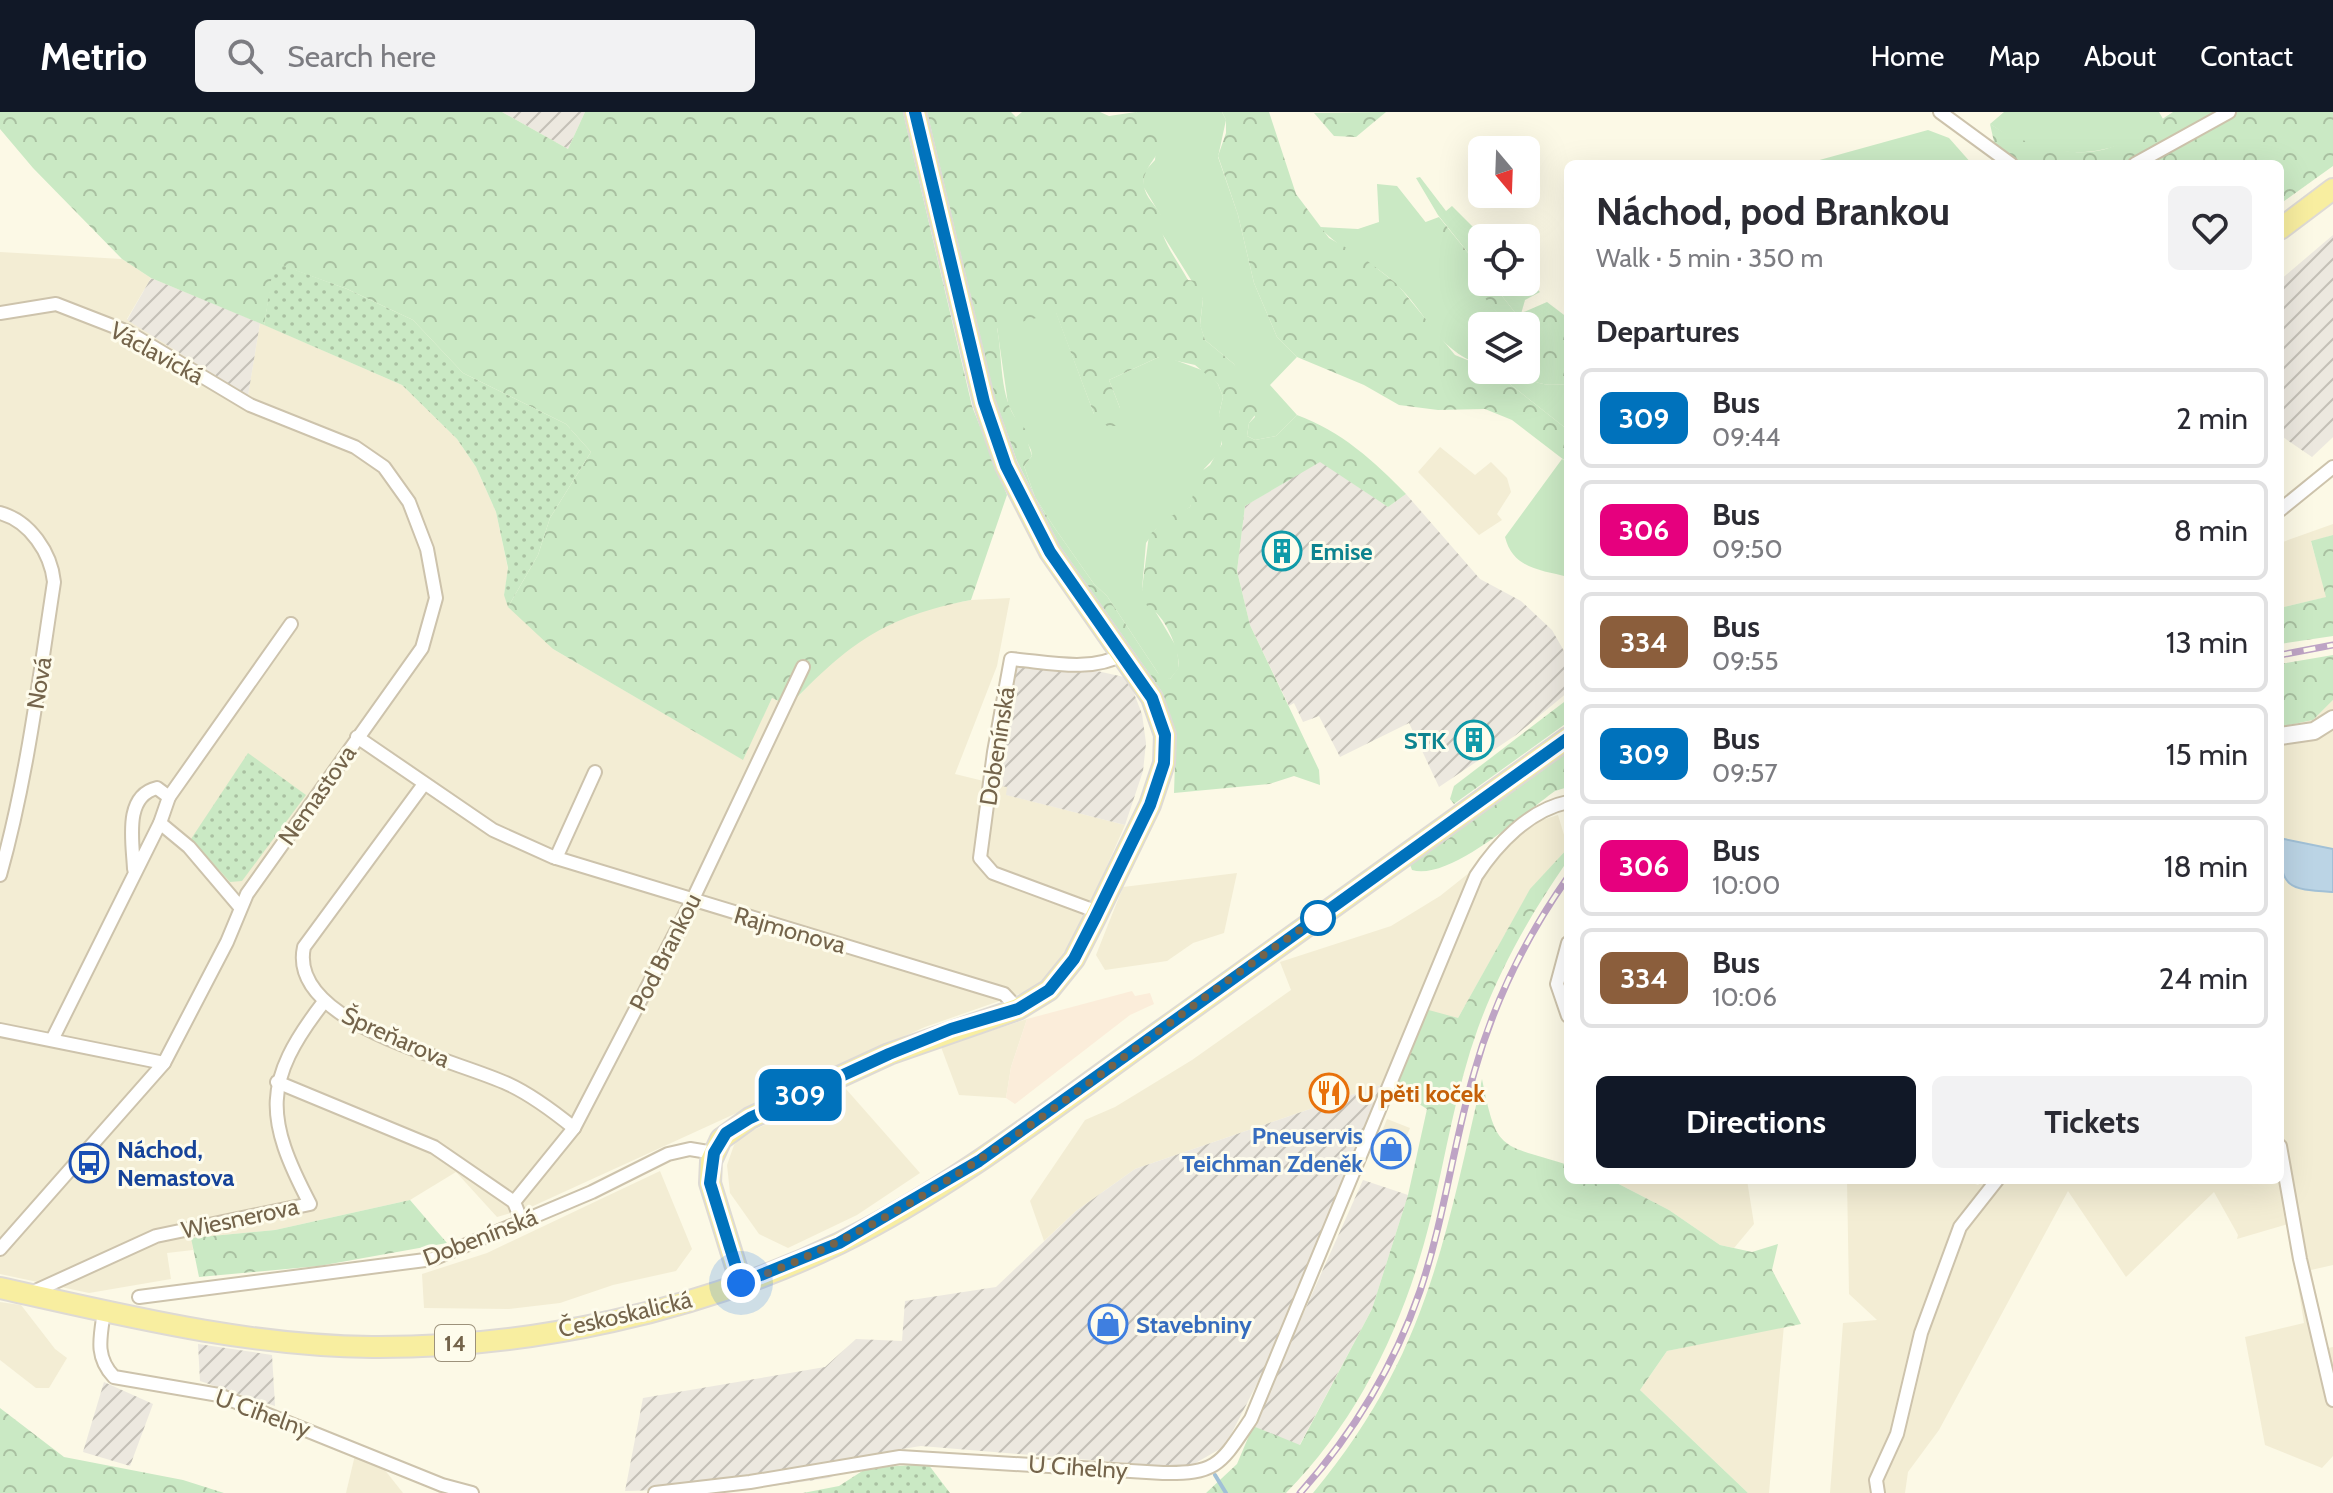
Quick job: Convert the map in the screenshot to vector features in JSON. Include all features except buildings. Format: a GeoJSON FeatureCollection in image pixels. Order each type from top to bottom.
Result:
{"type":"FeatureCollection","features":[{"type":"Feature","properties":{"kind":"main road"},"geometry":{"type":"LineString","coordinates":[[741,1283],[711,1194],[709,1176],[714,1153],[726,1133],[750,1118],[922,1040],[1018,1009],[1041,997],[1074,959],[1150,805],[1164,763],[1160,716],[1124,654],[1050,552],[996,442],[915,112]]}},
{"type":"Feature","properties":{"kind":"main road"},"geometry":{"type":"LineString","coordinates":[[2284,226],[2333,189]]}},
{"type":"Feature","properties":{"kind":"main road","name":"Českoskalická"},"geometry":{"type":"LineString","coordinates":[[0,1288],[104,1312],[269,1341],[371,1347],[434,1346],[601,1323],[741,1283],[839,1243],[979,1161],[1564,741]]}},
{"type":"Feature","properties":{"kind":"street"},"geometry":{"type":"LineString","coordinates":[[1940,112],[2006,160]]}},
{"type":"Feature","properties":{"kind":"street"},"geometry":{"type":"LineString","coordinates":[[2142,160],[2229,112]]}},
{"type":"Feature","properties":{"kind":"street","name":"Václavická"},"geometry":{"type":"LineString","coordinates":[[0,313],[56,304],[128,332],[221,389]]}},
{"type":"Feature","properties":{"kind":"street","name":"Nemastova"},"geometry":{"type":"LineString","coordinates":[[0,1249],[164,1063],[227,942],[240,907],[422,648],[431,625],[436,598],[427,549],[409,502],[384,467],[355,447],[250,405],[221,389]]}},
{"type":"Feature","properties":{"kind":"street"},"geometry":{"type":"LineString","coordinates":[[2284,507],[2333,467]]}},
{"type":"Feature","properties":{"kind":"street","name":"Nová"},"geometry":{"type":"LineString","coordinates":[[0,513],[26,529],[43,547],[52,561],[54,582],[22,780],[0,875]]}},
{"type":"Feature","properties":{"kind":"street"},"geometry":{"type":"LineString","coordinates":[[52,1040],[134,869],[160,823],[169,797],[291,624]]}},
{"type":"Feature","properties":{"kind":"street","name":"Dobenínská"},"geometry":{"type":"LineString","coordinates":[[1098,912],[993,873],[980,858],[994,752],[1011,659],[1088,665],[1110,662],[1124,654]]}},
{"type":"Feature","properties":{"kind":"street","name":"Pod Brankou"},"geometry":{"type":"LineString","coordinates":[[514,1202],[574,1128],[692,901],[803,667]]}},
{"type":"Feature","properties":{"kind":"street"},"geometry":{"type":"LineString","coordinates":[[2284,735],[2314,731],[2333,719]]}},
{"type":"Feature","properties":{"kind":"street","name":"Rajmonova"},"geometry":{"type":"LineString","coordinates":[[357,737],[493,830],[556,858],[1004,994],[1018,1009]]}},
{"type":"Feature","properties":{"kind":"street"},"geometry":{"type":"LineString","coordinates":[[556,858],[595,772]]}},
{"type":"Feature","properties":{"kind":"street","name":"Špreňarova"},"geometry":{"type":"LineString","coordinates":[[424,784],[304,947],[304,972],[323,1003],[351,1021],[507,1083],[574,1128]]}},
{"type":"Feature","properties":{"kind":"street"},"geometry":{"type":"LineString","coordinates":[[134,869],[134,808],[147,790],[157,788],[169,797]]}},
{"type":"Feature","properties":{"kind":"street","name":"U Cihelny"},"geometry":{"type":"LineString","coordinates":[[655,1493],[750,1482],[900,1457],[1163,1473],[1207,1470],[1230,1449],[1251,1419],[1378,1120],[1476,876],[1492,852],[1526,823],[1551,805],[1564,803]]}},
{"type":"Feature","properties":{"kind":"street"},"geometry":{"type":"LineString","coordinates":[[160,823],[189,847],[240,907]]}},
{"type":"Feature","properties":{"kind":"street"},"geometry":{"type":"LineString","coordinates":[[1564,958],[1557,984],[1564,1004]]}},
{"type":"Feature","properties":{"kind":"street"},"geometry":{"type":"LineString","coordinates":[[323,1003],[297,1037],[277,1082],[434,1147],[514,1202],[522,1222]]}},
{"type":"Feature","properties":{"kind":"street"},"geometry":{"type":"LineString","coordinates":[[0,1030],[164,1063]]}},
{"type":"Feature","properties":{"kind":"street","name":"Wiesnerova"},"geometry":{"type":"LineString","coordinates":[[29,1294],[156,1236],[310,1204],[286,1159],[276,1117],[277,1082]]}},
{"type":"Feature","properties":{"kind":"street","name":"Dobenínská"},"geometry":{"type":"LineString","coordinates":[[139,1297],[433,1259],[522,1222],[668,1154],[690,1149],[714,1153]]}},
{"type":"Feature","properties":{"kind":"street"},"geometry":{"type":"LineString","coordinates":[[2284,1169],[2300,1259],[2333,1400]]}},
{"type":"Feature","properties":{"kind":"street"},"geometry":{"type":"LineString","coordinates":[[1878,1493],[1876,1480],[1897,1434],[1921,1333],[1960,1227],[1994,1184]]}},
{"type":"Feature","properties":{"kind":"street","name":"U Cihelny"},"geometry":{"type":"LineString","coordinates":[[104,1312],[99,1351],[105,1368],[114,1377],[219,1395],[442,1485],[472,1493]]}},
{"type":"Feature","properties":{"kind":"shaded area"},"geometry":{"type":"Polygon","coordinates":[[[502,112],[585,112],[568,149],[502,112]]]}},
{"type":"Feature","properties":{"kind":"shaded area"},"geometry":{"type":"Polygon","coordinates":[[[2333,235],[2333,437],[2312,457],[2284,438],[2284,277],[2333,235]]]}},
{"type":"Feature","properties":{"kind":"shaded area"},"geometry":{"type":"Polygon","coordinates":[[[0,252],[122,259],[151,278],[127,319],[248,395],[260,323],[402,385],[457,439],[476,467],[496,512],[508,569],[504,595],[553,649],[742,759],[772,698],[789,706],[853,644],[896,619],[924,609],[971,600],[1010,598],[997,666],[955,774],[1008,787],[1007,795],[1125,825],[1078,932],[1047,976],[1031,990],[925,1027],[531,1207],[497,1217],[456,1172],[410,1200],[275,1230],[192,1238],[193,1250],[167,1253],[171,1279],[89,1293],[0,1274],[0,252]]]}},
{"type":"Feature","properties":{"kind":"shaded area"},"geometry":{"type":"Polygon","coordinates":[[[151,278],[260,323],[248,396],[127,320],[151,278]]]}},
{"type":"Feature","properties":{"kind":"shaded area"},"geometry":{"type":"Polygon","coordinates":[[[1440,447],[1475,475],[1491,462],[1507,478],[1511,492],[1497,514],[1502,520],[1479,535],[1418,472],[1440,447]]]}},
{"type":"Feature","properties":{"kind":"shaded area"},"geometry":{"type":"Polygon","coordinates":[[[1320,461],[1388,507],[1406,494],[1480,579],[1521,601],[1552,630],[1564,651],[1564,695],[1516,735],[1439,787],[1409,723],[1340,757],[1319,716],[1303,722],[1294,703],[1289,706],[1250,625],[1237,571],[1245,506],[1320,461]]]}},
{"type":"Feature","properties":{"kind":"shaded area"},"geometry":{"type":"Polygon","coordinates":[[[2333,524],[2333,535],[2311,542],[2327,597],[2284,607],[2284,542],[2333,524]]]}},
{"type":"Feature","properties":{"kind":"shaded area"},"geometry":{"type":"Polygon","coordinates":[[[1014,664],[1097,671],[1124,677],[1130,683],[1142,714],[1146,743],[1143,771],[1125,825],[1006,795],[1007,787],[992,785],[1014,664]]]}},
{"type":"Feature","properties":{"kind":"shaded area"},"geometry":{"type":"Polygon","coordinates":[[[2333,700],[2333,1265],[2311,1270],[2328,1348],[2333,1347],[2333,1456],[2322,1468],[2265,1445],[2245,1337],[2304,1323],[2288,1224],[2237,1239],[2238,1235],[2214,1192],[2126,1277],[2068,1191],[1939,1430],[1908,1472],[1905,1493],[1830,1493],[1843,1323],[1877,1320],[1849,1294],[1847,1184],[2284,1184],[2284,726],[2313,720],[2333,700]]]}},
{"type":"Feature","properties":{"kind":"shaded area"},"geometry":{"type":"Polygon","coordinates":[[[1558,815],[1564,835],[1564,852],[1530,890],[1458,1018],[1386,1083],[1135,1169],[1076,1211],[1044,1241],[1030,1201],[1085,1120],[1115,1107],[1192,1060],[1291,990],[1280,962],[1391,926],[1440,896],[1532,823],[1558,815]]]}},
{"type":"Feature","properties":{"kind":"shaded area"},"geometry":{"type":"Polygon","coordinates":[[[1237,873],[1224,933],[1193,943],[1167,961],[1105,970],[1096,955],[1123,887],[1237,873]]]}},
{"type":"Feature","properties":{"kind":"shaded area"},"geometry":{"type":"Polygon","coordinates":[[[1132,991],[1135,996],[1150,993],[1154,1004],[1130,1015],[1015,1104],[1006,1098],[1011,1067],[1027,1019],[1132,991]]]}},
{"type":"Feature","properties":{"kind":"shaded area"},"geometry":{"type":"Polygon","coordinates":[[[1027,1019],[1011,1067],[1006,1098],[959,1095],[941,1047],[1027,1019]]]}},
{"type":"Feature","properties":{"kind":"shaded area"},"geometry":{"type":"Polygon","coordinates":[[[1386,1083],[1261,1376],[1225,1446],[1187,1468],[921,1446],[883,1452],[829,1478],[766,1487],[625,1491],[643,1398],[825,1367],[856,1339],[902,1341],[905,1301],[996,1287],[1076,1211],[1135,1169],[1386,1083]]]}},
{"type":"Feature","properties":{"kind":"shaded area"},"geometry":{"type":"Polygon","coordinates":[[[846,1089],[920,1173],[857,1215],[788,1248],[759,1234],[730,1193],[727,1165],[734,1145],[742,1135],[846,1089]]]}},
{"type":"Feature","properties":{"kind":"shaded area"},"geometry":{"type":"Polygon","coordinates":[[[1387,1119],[1410,1128],[1396,1163],[1373,1154],[1387,1119]]]}},
{"type":"Feature","properties":{"kind":"shaded area"},"geometry":{"type":"Polygon","coordinates":[[[660,1171],[692,1249],[676,1271],[613,1285],[560,1303],[509,1309],[424,1308],[422,1274],[487,1253],[660,1171]]]}},
{"type":"Feature","properties":{"kind":"shaded area"},"geometry":{"type":"Polygon","coordinates":[[[1363,1180],[1408,1195],[1372,1309],[1299,1446],[1253,1426],[1363,1180]]]}},
{"type":"Feature","properties":{"kind":"shaded area"},"geometry":{"type":"Polygon","coordinates":[[[1619,1184],[1748,1184],[1754,1224],[1734,1248],[1720,1245],[1669,1210],[1619,1184]]]}},
{"type":"Feature","properties":{"kind":"shaded area"},"geometry":{"type":"Polygon","coordinates":[[[0,1302],[21,1305],[55,1349],[67,1358],[49,1388],[36,1388],[0,1360],[0,1302]]]}},
{"type":"Feature","properties":{"kind":"shaded area"},"geometry":{"type":"Polygon","coordinates":[[[1784,1325],[1769,1493],[1748,1493],[1640,1390],[1667,1351],[1784,1325]]]}},
{"type":"Feature","properties":{"kind":"shaded area"},"geometry":{"type":"Polygon","coordinates":[[[198,1344],[272,1355],[275,1406],[200,1381],[198,1344]]]}},
{"type":"Feature","properties":{"kind":"shaded area"},"geometry":{"type":"Polygon","coordinates":[[[104,1382],[153,1404],[130,1466],[83,1452],[104,1382]]]}},
{"type":"Feature","properties":{"kind":"shaded area"},"geometry":{"type":"Polygon","coordinates":[[[355,1455],[384,1469],[403,1493],[346,1493],[355,1455]]]}},
{"type":"Feature","properties":{"kind":"green space"},"geometry":{"type":"Polygon","coordinates":[[[0,112],[502,112],[568,149],[585,112],[903,112],[972,406],[1007,495],[971,600],[914,615],[870,636],[831,665],[789,706],[772,698],[743,760],[553,649],[508,607],[538,555],[550,518],[591,452],[566,424],[463,373],[413,320],[347,289],[275,263],[264,325],[151,278],[122,259],[33,168],[0,129],[0,112]]]}},
{"type":"Feature","properties":{"kind":"green space"},"geometry":{"type":"Polygon","coordinates":[[[927,112],[1011,112],[1016,117],[1022,112],[1100,112],[1109,116],[1136,112],[1159,134],[1161,143],[1145,176],[1145,190],[1162,217],[1163,235],[1171,252],[1188,280],[1196,281],[1203,299],[1200,324],[1205,340],[1234,364],[1261,407],[1249,423],[1247,436],[1255,440],[1276,436],[1297,415],[1328,429],[1356,448],[1406,494],[1388,507],[1320,462],[1245,506],[1237,571],[1250,625],[1319,770],[1320,785],[1294,776],[1269,784],[1174,793],[1176,732],[1162,692],[1060,546],[1036,499],[1094,584],[1107,596],[1158,673],[1170,679],[1179,667],[1177,651],[1160,616],[1147,606],[1142,589],[1149,535],[1171,516],[1190,507],[1198,474],[1210,465],[1222,444],[1219,414],[1223,397],[1218,384],[1195,365],[1159,357],[1109,380],[1120,408],[1120,426],[1107,426],[1094,414],[1056,313],[997,328],[1007,400],[1020,424],[1031,433],[1028,443],[1032,456],[1024,466],[1035,496],[1017,461],[995,399],[927,112]]]}},
{"type":"Feature","properties":{"kind":"green space"},"geometry":{"type":"Polygon","coordinates":[[[1136,112],[1222,112],[1226,120],[1218,157],[1238,215],[1254,283],[1277,337],[1297,357],[1270,385],[1297,415],[1276,436],[1255,440],[1247,436],[1249,423],[1255,417],[1234,364],[1205,340],[1200,325],[1203,299],[1161,232],[1161,216],[1143,186],[1145,171],[1155,160],[1157,133],[1136,112]]]}},
{"type":"Feature","properties":{"kind":"green space"},"geometry":{"type":"Polygon","coordinates":[[[1222,112],[1269,112],[1296,194],[1329,238],[1361,256],[1397,284],[1455,355],[1468,360],[1468,384],[1510,384],[1564,427],[1564,460],[1512,420],[1485,409],[1438,410],[1399,405],[1364,385],[1297,357],[1277,337],[1254,283],[1238,215],[1218,156],[1226,133],[1226,120],[1222,112]]]}},
{"type":"Feature","properties":{"kind":"green space"},"geometry":{"type":"Polygon","coordinates":[[[1386,112],[1356,137],[1334,136],[1314,113],[1386,112]]]}},
{"type":"Feature","properties":{"kind":"green space"},"geometry":{"type":"Polygon","coordinates":[[[2004,112],[2159,112],[2163,119],[2123,144],[2101,150],[2055,151],[2032,145],[1990,124],[2004,112]]]}},
{"type":"Feature","properties":{"kind":"green space"},"geometry":{"type":"Polygon","coordinates":[[[2173,112],[2333,112],[2333,166],[2284,201],[2284,160],[1998,160],[1990,124],[2029,142],[2063,151],[2097,151],[2141,133],[2173,112]]]}},
{"type":"Feature","properties":{"kind":"green space"},"geometry":{"type":"Polygon","coordinates":[[[1928,130],[1949,138],[1968,160],[1819,160],[1928,130]]]}},
{"type":"Feature","properties":{"kind":"green space"},"geometry":{"type":"Polygon","coordinates":[[[1420,177],[1446,211],[1452,206],[1470,224],[1468,252],[1438,215],[1416,178],[1420,177]]]}},
{"type":"Feature","properties":{"kind":"green space"},"geometry":{"type":"Polygon","coordinates":[[[1377,184],[1397,186],[1468,276],[1468,296],[1484,296],[1497,312],[1468,312],[1468,359],[1442,339],[1394,282],[1337,243],[1320,227],[1358,229],[1379,222],[1377,184]]]}},
{"type":"Feature","properties":{"kind":"green space"},"geometry":{"type":"Polygon","coordinates":[[[1439,217],[1468,253],[1468,278],[1423,223],[1439,217]]]}},
{"type":"Feature","properties":{"kind":"green space"},"geometry":{"type":"Polygon","coordinates":[[[274,262],[347,289],[413,320],[463,373],[566,424],[591,452],[550,518],[538,555],[508,607],[504,595],[508,568],[496,512],[476,467],[457,439],[402,385],[264,325],[274,262]]]}},
{"type":"Feature","properties":{"kind":"green space"},"geometry":{"type":"Polygon","coordinates":[[[1483,296],[1502,296],[1515,312],[1496,312],[1483,296]]]}},
{"type":"Feature","properties":{"kind":"green space"},"geometry":{"type":"Polygon","coordinates":[[[1502,296],[1532,296],[1525,300],[1522,312],[1515,312],[1502,296]]]}},
{"type":"Feature","properties":{"kind":"green space"},"geometry":{"type":"Polygon","coordinates":[[[1547,302],[1564,315],[1564,384],[1540,383],[1540,312],[1524,312],[1547,302]]]}},
{"type":"Feature","properties":{"kind":"green space"},"geometry":{"type":"Polygon","coordinates":[[[1056,312],[1094,414],[1120,408],[1109,380],[1159,357],[1207,372],[1218,384],[1223,397],[1219,414],[1224,432],[1219,453],[1204,469],[1190,507],[1155,530],[1146,543],[1142,589],[1177,648],[1179,668],[1170,679],[1162,678],[1158,673],[1107,596],[1094,584],[1054,527],[1035,497],[1024,466],[1032,456],[1031,450],[1008,404],[997,327],[1056,312]]]}},
{"type":"Feature","properties":{"kind":"green space"},"geometry":{"type":"Polygon","coordinates":[[[1540,383],[1564,384],[1564,427],[1510,384],[1540,383]]]}},
{"type":"Feature","properties":{"kind":"green space"},"geometry":{"type":"Polygon","coordinates":[[[1564,460],[1564,576],[1521,562],[1514,556],[1505,537],[1564,460]]]}},
{"type":"Feature","properties":{"kind":"green space"},"geometry":{"type":"Polygon","coordinates":[[[2333,535],[2333,636],[2284,643],[2284,607],[2326,597],[2311,541],[2333,535]]]}},
{"type":"Feature","properties":{"kind":"green space"},"geometry":{"type":"Polygon","coordinates":[[[2333,655],[2333,700],[2313,720],[2284,726],[2284,663],[2333,655]]]}},
{"type":"Feature","properties":{"kind":"green space"},"geometry":{"type":"Polygon","coordinates":[[[1564,702],[1564,725],[1454,804],[1450,799],[1454,786],[1564,702]]]}},
{"type":"Feature","properties":{"kind":"green space"},"geometry":{"type":"Polygon","coordinates":[[[248,753],[306,795],[242,881],[230,882],[191,839],[248,753]]]}},
{"type":"Feature","properties":{"kind":"green space"},"geometry":{"type":"Polygon","coordinates":[[[1564,754],[1564,788],[1555,791],[1486,843],[1446,866],[1428,871],[1412,870],[1409,862],[1564,754]]]}},
{"type":"Feature","properties":{"kind":"green space"},"geometry":{"type":"Polygon","coordinates":[[[1564,852],[1564,866],[1517,942],[1478,1028],[1457,1098],[1421,1255],[1394,1329],[1377,1365],[1337,1432],[1286,1493],[1206,1493],[1237,1464],[1253,1426],[1300,1445],[1372,1309],[1408,1195],[1427,1109],[1386,1083],[1414,1006],[1458,1018],[1530,889],[1564,852]]]}},
{"type":"Feature","properties":{"kind":"green space"},"geometry":{"type":"Polygon","coordinates":[[[1482,1079],[1492,1121],[1505,1142],[1514,1148],[1564,1164],[1564,1184],[1619,1184],[1669,1210],[1720,1245],[1752,1252],[1778,1244],[1772,1270],[1801,1324],[1667,1351],[1640,1390],[1748,1493],[1313,1493],[1351,1443],[1381,1395],[1406,1346],[1425,1298],[1455,1195],[1482,1079]]]}},
{"type":"Feature","properties":{"kind":"green space"},"geometry":{"type":"Polygon","coordinates":[[[410,1200],[447,1243],[319,1266],[199,1277],[191,1238],[275,1230],[410,1200]]]}},
{"type":"Feature","properties":{"kind":"green space"},"geometry":{"type":"Polygon","coordinates":[[[0,1408],[64,1457],[183,1480],[224,1493],[0,1493],[0,1408]]]}},
{"type":"Feature","properties":{"kind":"green space"},"geometry":{"type":"Polygon","coordinates":[[[928,1464],[950,1493],[803,1493],[839,1486],[867,1468],[928,1464]]]}},
{"type":"Feature","properties":{"kind":"water"},"geometry":{"type":"Polygon","coordinates":[[[2284,839],[2333,849],[2333,892],[2296,887],[2285,877],[2284,839]]]}},
{"type":"Feature","properties":{"kind":"waterway"},"geometry":{"type":"LineString","coordinates":[[1215,1475],[1226,1493]]}},
{"type":"Feature","properties":{"kind":"railway"},"geometry":{"type":"LineString","coordinates":[[2284,654],[2333,645]]}},
{"type":"Feature","properties":{"kind":"railway"},"geometry":{"type":"LineString","coordinates":[[1300,1493],[1337,1447],[1370,1398],[1410,1319],[1428,1264],[1467,1100],[1491,1020],[1525,946],[1564,883]]}},
{"type":"Feature","properties":{"kind":"bus line","name":"309"},"geometry":{"type":"LineString","coordinates":[[915,112],[996,442],[1050,552],[1152,698],[1165,735],[1164,763],[1150,805],[1074,959],[1041,997],[1018,1009],[951,1029],[889,1054],[750,1118],[726,1133],[716,1147],[710,1169],[711,1194],[741,1283],[839,1243],[979,1161],[1564,741]]}},
{"type":"Feature","properties":{"kind":"place","name":"Emise"},"geometry":{"type":"Point","coordinates":[1282,551]}},
{"type":"Feature","properties":{"kind":"place","name":"STK"},"geometry":{"type":"Point","coordinates":[1474,740]}},
{"type":"Feature","properties":{"kind":"place","name":"U pěti koček"},"geometry":{"type":"Point","coordinates":[1329,1093]}},
{"type":"Feature","properties":{"kind":"place","name":"Pneuservis Teichman Zdeněk"},"geometry":{"type":"Point","coordinates":[1391,1149]}},
{"type":"Feature","properties":{"kind":"place","name":"Náchod, Nemastova"},"geometry":{"type":"Point","coordinates":[89,1163]}},
{"type":"Feature","properties":{"kind":"place","name":"Stavebniny"},"geometry":{"type":"Point","coordinates":[1108,1324]}},
{"type":"Feature","properties":{"kind":"route"},"geometry":{"type":"LineString","coordinates":[[741,1283],[839,1243],[979,1161],[1318,918]]}}]}
